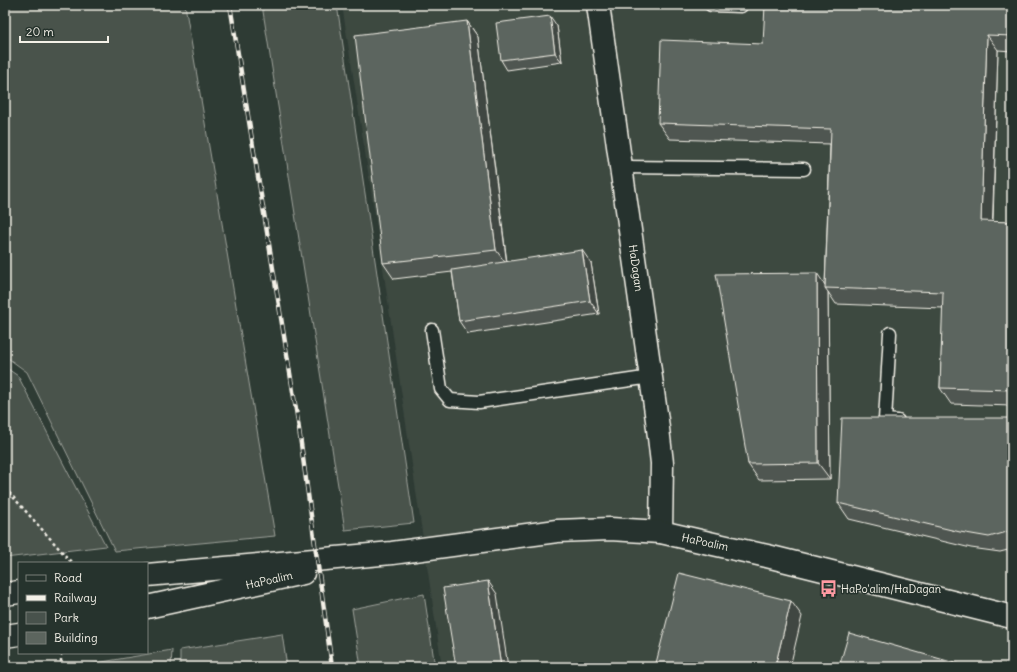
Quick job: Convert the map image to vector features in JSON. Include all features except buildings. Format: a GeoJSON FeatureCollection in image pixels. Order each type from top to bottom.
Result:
{"type":"FeatureCollection","features":[{"type":"Feature","properties":{"kind":"street","name":"HaDagan"},"geometry":{"type":"LineString","coordinates":[[598,5],[652,377],[662,463],[661,532]]}},
{"type":"Feature","properties":{"kind":"street","name":"HaPoalim"},"geometry":{"type":"LineString","coordinates":[[148,575],[392,553],[557,531],[610,529],[661,532],[767,556],[1012,618]]}},
{"type":"Feature","properties":{"kind":"street","name":"HaPoalim"},"geometry":{"type":"LineString","coordinates":[[148,607],[392,553]]}},
{"type":"Feature","properties":{"kind":"street"},"geometry":{"type":"LineString","coordinates":[[5,594],[18,592]]}},
{"type":"Feature","properties":{"kind":"street"},"geometry":{"type":"LineString","coordinates":[[5,636],[18,634]]}},
{"type":"Feature","properties":{"kind":"lane"},"geometry":{"type":"LineString","coordinates":[[711,5],[741,6]]}},
{"type":"Feature","properties":{"kind":"lane"},"geometry":{"type":"LineString","coordinates":[[621,167],[804,169]]}},
{"type":"Feature","properties":{"kind":"lane"},"geometry":{"type":"LineString","coordinates":[[432,330],[441,389],[450,400],[479,402],[652,377]]}},
{"type":"Feature","properties":{"kind":"lane"},"geometry":{"type":"LineString","coordinates":[[890,333],[885,420],[909,421]]}},
{"type":"Feature","properties":{"kind":"path"},"geometry":{"type":"LineString","coordinates":[[5,488],[71,562]]}},
{"type":"Feature","properties":{"kind":"path"},"geometry":{"type":"LineString","coordinates":[[61,654],[61,667]]}},
{"type":"Feature","properties":{"kind":"shaded area"},"geometry":{"type":"Polygon","coordinates":[[[342,5],[1012,5],[1012,667],[442,667],[380,248],[342,5]]]}},
{"type":"Feature","properties":{"kind":"green space"},"geometry":{"type":"Polygon","coordinates":[[[5,5],[185,5],[275,536],[115,551],[27,372],[5,356],[5,5]]]}},
{"type":"Feature","properties":{"kind":"green space"},"geometry":{"type":"Polygon","coordinates":[[[262,5],[337,5],[414,523],[345,530],[262,5]]]}},
{"type":"Feature","properties":{"kind":"green space"},"geometry":{"type":"Polygon","coordinates":[[[5,367],[18,376],[106,546],[5,558],[5,367]]]}},
{"type":"Feature","properties":{"kind":"green space"},"geometry":{"type":"Polygon","coordinates":[[[424,594],[435,667],[361,667],[352,609],[424,594]]]}},
{"type":"Feature","properties":{"kind":"green space"},"geometry":{"type":"Polygon","coordinates":[[[282,634],[287,667],[180,667],[180,650],[282,634]]]}},
{"type":"Feature","properties":{"kind":"green space"},"geometry":{"type":"Polygon","coordinates":[[[172,650],[171,667],[73,667],[172,650]]]}},
{"type":"Feature","properties":{"kind":"railway"},"geometry":{"type":"LineString","coordinates":[[230,5],[298,422],[332,667]]}},
{"type":"Feature","properties":{"kind":"place","name":"HaPo'alim/HaDagan"},"geometry":{"type":"Point","coordinates":[828,589]}}]}
